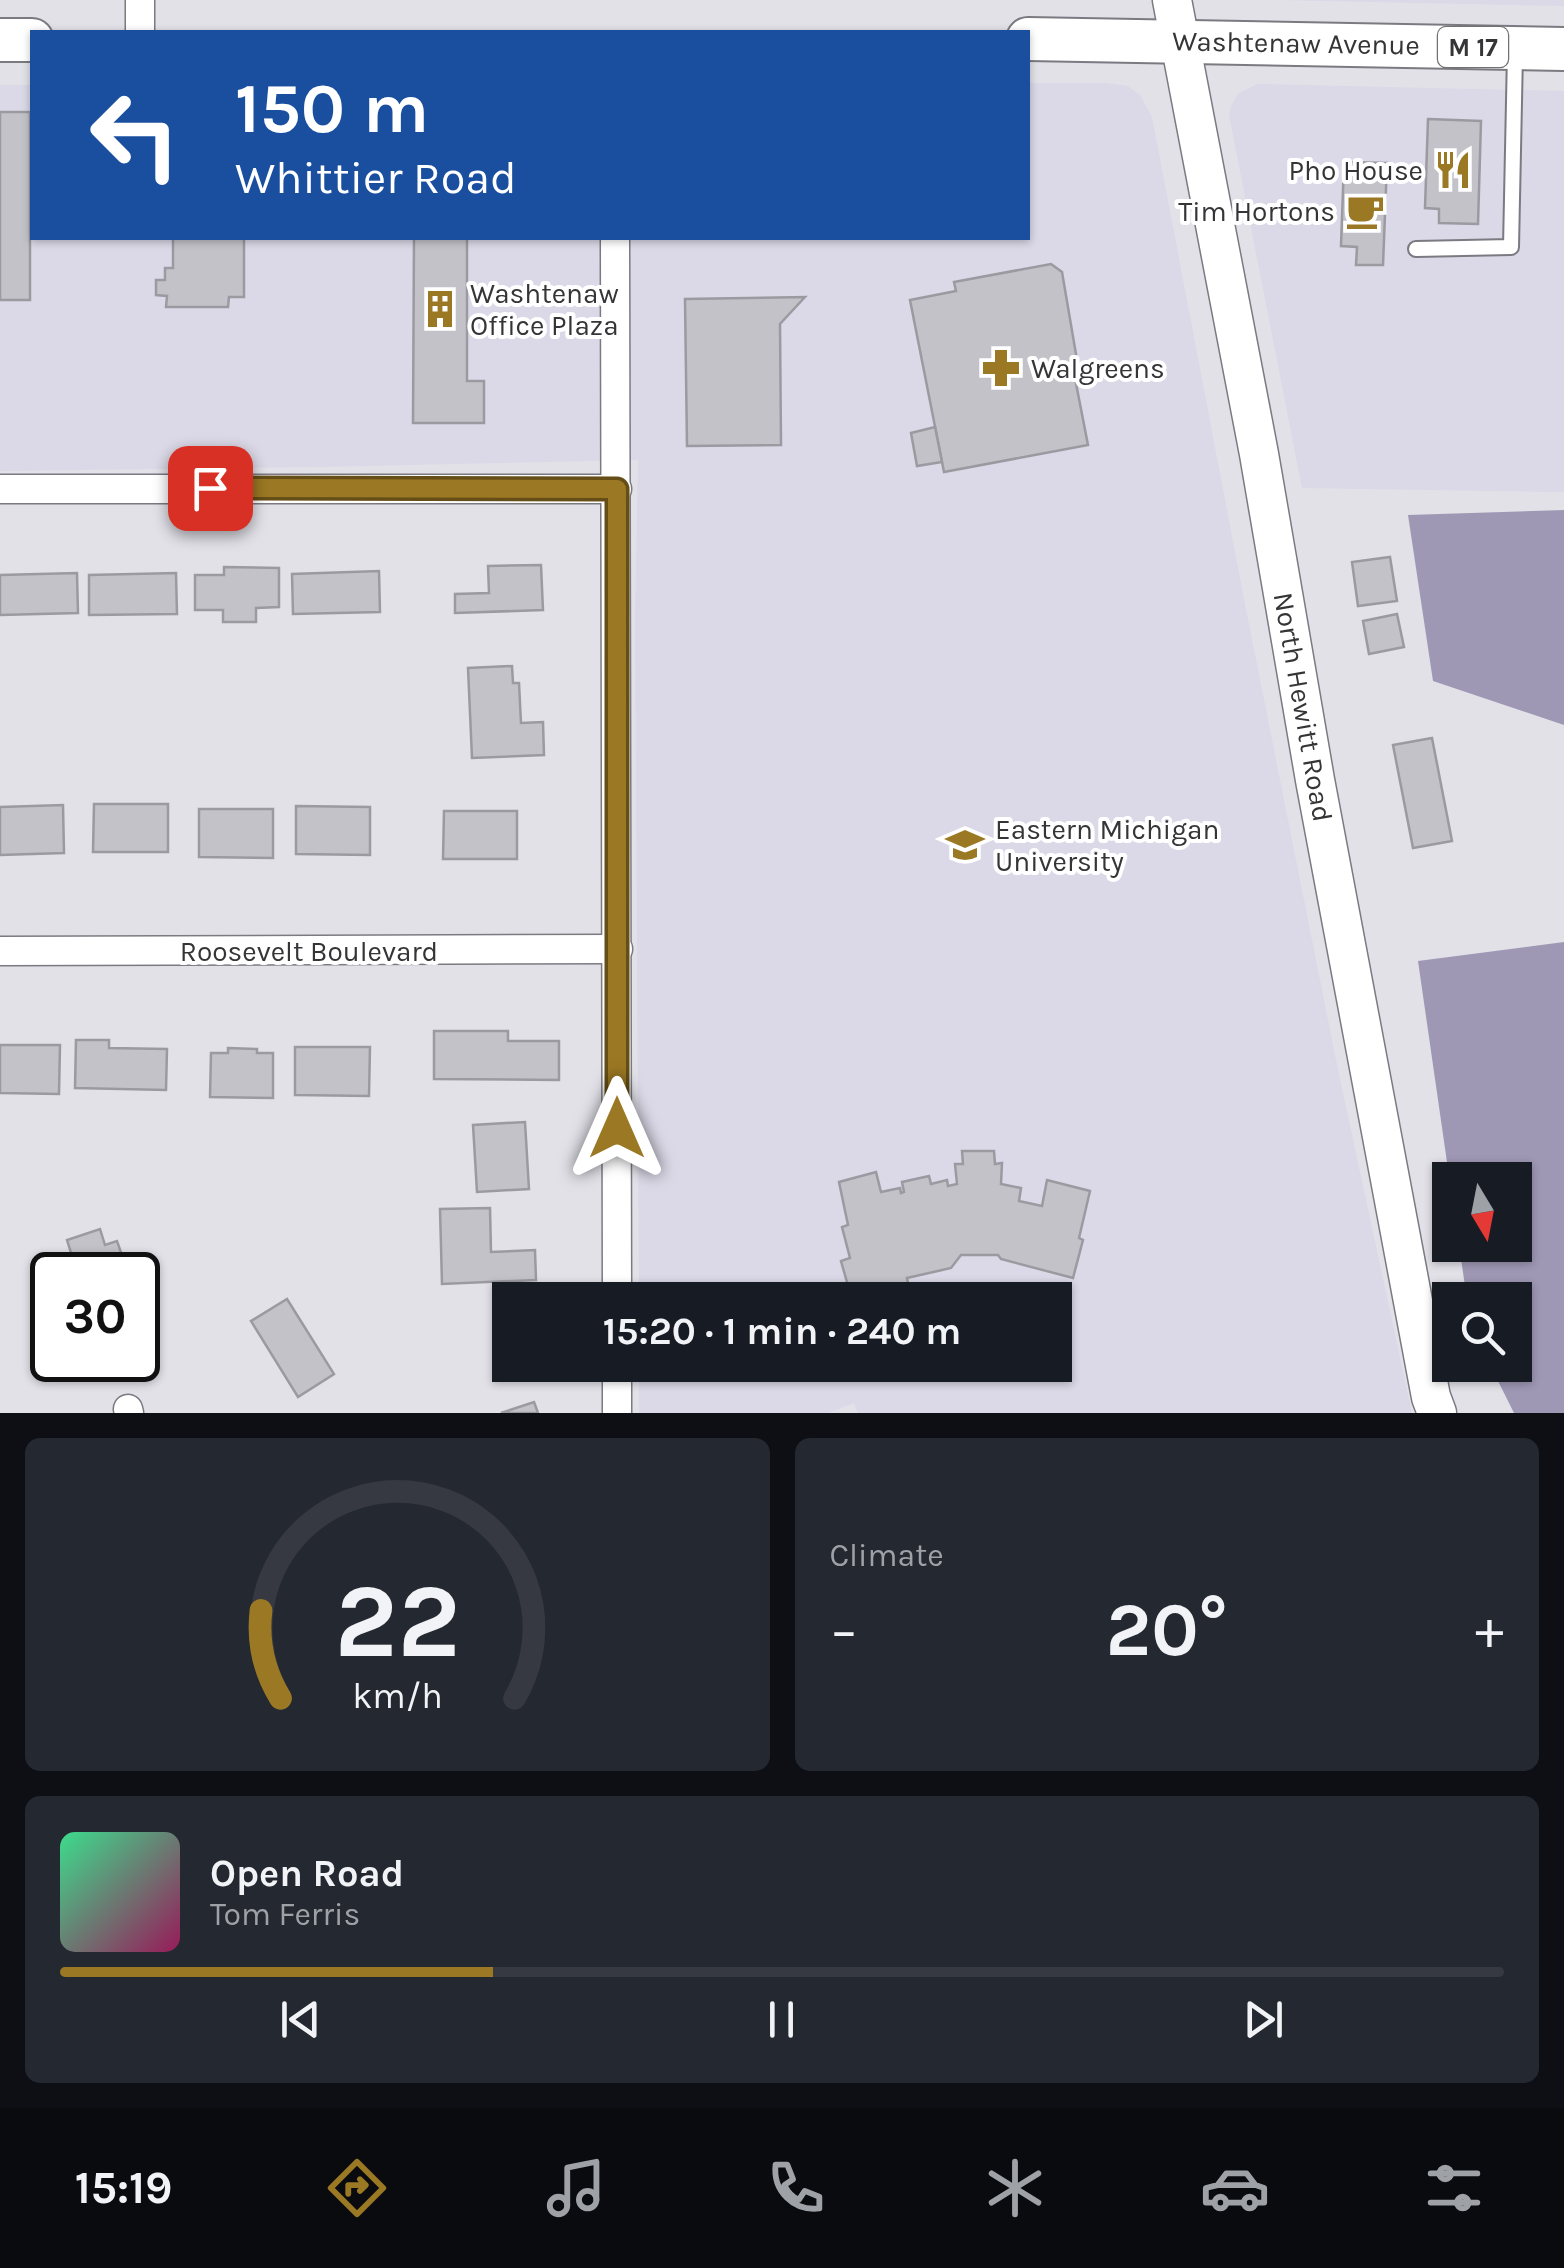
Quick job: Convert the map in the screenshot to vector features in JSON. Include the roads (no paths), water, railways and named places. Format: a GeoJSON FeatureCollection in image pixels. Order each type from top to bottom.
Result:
{"type":"FeatureCollection","features":[{"type":"Feature","properties":{"kind":"main road","name":"Washtenaw Avenue"},"geometry":{"type":"LineString","coordinates":[[1030,39],[1177,20],[1564,49]]}},
{"type":"Feature","properties":{"kind":"main road","name":"North Hewitt Road"},"geometry":{"type":"LineString","coordinates":[[1177,20],[1260,454],[1318,800],[1437,1413]]}},
{"type":"Feature","properties":{"kind":"main road"},"geometry":{"type":"LineString","coordinates":[[0,40],[30,40]]}},
{"type":"Feature","properties":{"kind":"street"},"geometry":{"type":"LineString","coordinates":[[140,0],[140,30]]}},
{"type":"Feature","properties":{"kind":"street"},"geometry":{"type":"LineString","coordinates":[[615,240],[617,1282]]}},
{"type":"Feature","properties":{"kind":"street"},"geometry":{"type":"LineString","coordinates":[[0,489],[617,489]]}},
{"type":"Feature","properties":{"kind":"street","name":"Roosevelt Boulevard"},"geometry":{"type":"LineString","coordinates":[[0,951],[618,949]]}},
{"type":"Feature","properties":{"kind":"street"},"geometry":{"type":"LineString","coordinates":[[617,1382],[617,1413]]}},
{"type":"Feature","properties":{"kind":"lane"},"geometry":{"type":"LineString","coordinates":[[1416,249],[1510,247],[1515,48]]}},
{"type":"Feature","properties":{"kind":"place","name":"Pho House"},"geometry":{"type":"Point","coordinates":[1453,170]}},
{"type":"Feature","properties":{"kind":"place","name":"Tim Hortons"},"geometry":{"type":"Point","coordinates":[1365,211]}},
{"type":"Feature","properties":{"kind":"place","name":"Washtenaw Office Plaza"},"geometry":{"type":"Point","coordinates":[440,309]}},
{"type":"Feature","properties":{"kind":"place","name":"Walgreens"},"geometry":{"type":"Point","coordinates":[1001,368]}},
{"type":"Feature","properties":{"kind":"place","name":"Eastern Michigan University"},"geometry":{"type":"Point","coordinates":[965,845]}}]}
